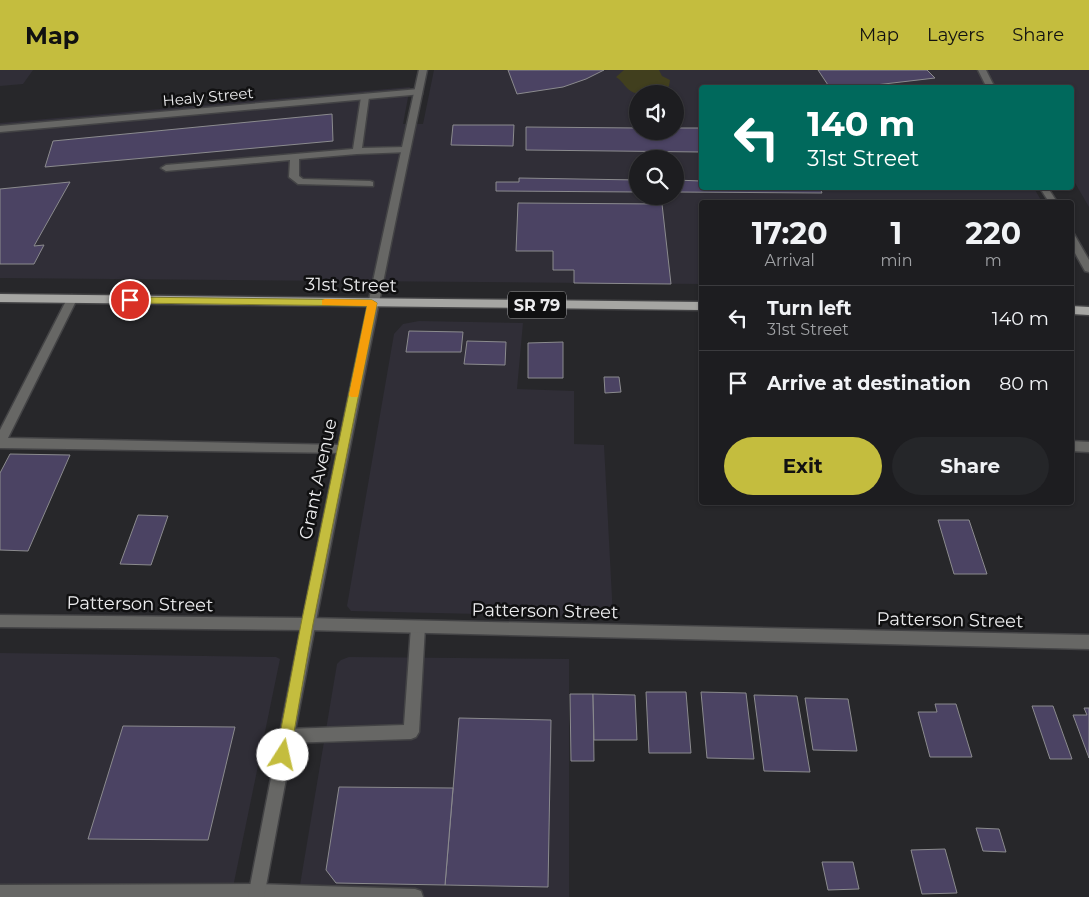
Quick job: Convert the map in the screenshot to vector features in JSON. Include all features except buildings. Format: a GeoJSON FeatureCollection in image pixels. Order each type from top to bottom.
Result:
{"type":"FeatureCollection","features":[{"type":"Feature","properties":{"kind":"main road","name":"31st Street"},"geometry":{"type":"LineString","coordinates":[[0,298],[699,306]]}},
{"type":"Feature","properties":{"kind":"main road"},"geometry":{"type":"LineString","coordinates":[[1074,310],[1089,311]]}},
{"type":"Feature","properties":{"kind":"street","name":"Grant Avenue"},"geometry":{"type":"LineString","coordinates":[[257,895],[307,624],[372,303],[423,70]]}},
{"type":"Feature","properties":{"kind":"street"},"geometry":{"type":"LineString","coordinates":[[982,70],[990,85]]}},
{"type":"Feature","properties":{"kind":"street","name":"Healy Street"},"geometry":{"type":"LineString","coordinates":[[0,129],[419,92]]}},
{"type":"Feature","properties":{"kind":"street"},"geometry":{"type":"LineString","coordinates":[[357,151],[365,96]]}},
{"type":"Feature","properties":{"kind":"street"},"geometry":{"type":"LineString","coordinates":[[166,168],[357,151],[406,150]]}},
{"type":"Feature","properties":{"kind":"street"},"geometry":{"type":"LineString","coordinates":[[296,157],[294,177],[300,182],[370,184]]}},
{"type":"Feature","properties":{"kind":"street"},"geometry":{"type":"LineString","coordinates":[[1074,241],[1089,268]]}},
{"type":"Feature","properties":{"kind":"street"},"geometry":{"type":"LineString","coordinates":[[72,299],[0,443],[343,450]]}},
{"type":"Feature","properties":{"kind":"street"},"geometry":{"type":"LineString","coordinates":[[1074,446],[1089,448]]}},
{"type":"Feature","properties":{"kind":"street","name":"Patterson Street"},"geometry":{"type":"LineString","coordinates":[[0,621],[307,624],[1089,642]]}},
{"type":"Feature","properties":{"kind":"street"},"geometry":{"type":"LineString","coordinates":[[286,736],[411,732],[418,627]]}},
{"type":"Feature","properties":{"kind":"street"},"geometry":{"type":"LineString","coordinates":[[0,893],[415,897]]}},
{"type":"Feature","properties":{"kind":"shaded area"},"geometry":{"type":"Polygon","coordinates":[[[0,70],[33,70],[23,84],[0,86],[0,70]]]}},
{"type":"Feature","properties":{"kind":"shaded area"},"geometry":{"type":"Polygon","coordinates":[[[434,70],[1089,70],[1089,207],[1074,181],[1074,85],[699,85],[699,190],[1035,190],[1041,200],[699,200],[699,284],[0,278],[0,123],[410,87],[403,124],[423,124],[434,70]]]}},
{"type":"Feature","properties":{"kind":"shaded area"},"geometry":{"type":"Polygon","coordinates":[[[624,70],[659,70],[662,76],[670,80],[669,85],[629,85],[629,90],[616,77],[624,70]]]}},
{"type":"Feature","properties":{"kind":"shaded area"},"geometry":{"type":"Polygon","coordinates":[[[419,321],[523,323],[517,389],[574,391],[574,444],[604,445],[613,617],[351,611],[347,606],[394,334],[403,324],[419,321]]]}},
{"type":"Feature","properties":{"kind":"shaded area"},"geometry":{"type":"Polygon","coordinates":[[[0,653],[276,657],[280,659],[231,897],[0,897],[0,653]]]}},
{"type":"Feature","properties":{"kind":"shaded area"},"geometry":{"type":"Polygon","coordinates":[[[349,657],[569,659],[569,897],[298,897],[337,664],[349,657]]]}},
{"type":"Feature","properties":{"kind":"slow traffic"},"geometry":{"type":"LineString","coordinates":[[325,302],[372,303],[354,395]]}},
{"type":"Feature","properties":{"kind":"route"},"geometry":{"type":"LineString","coordinates":[[130,300],[372,303],[307,624],[283,755]]}}]}
